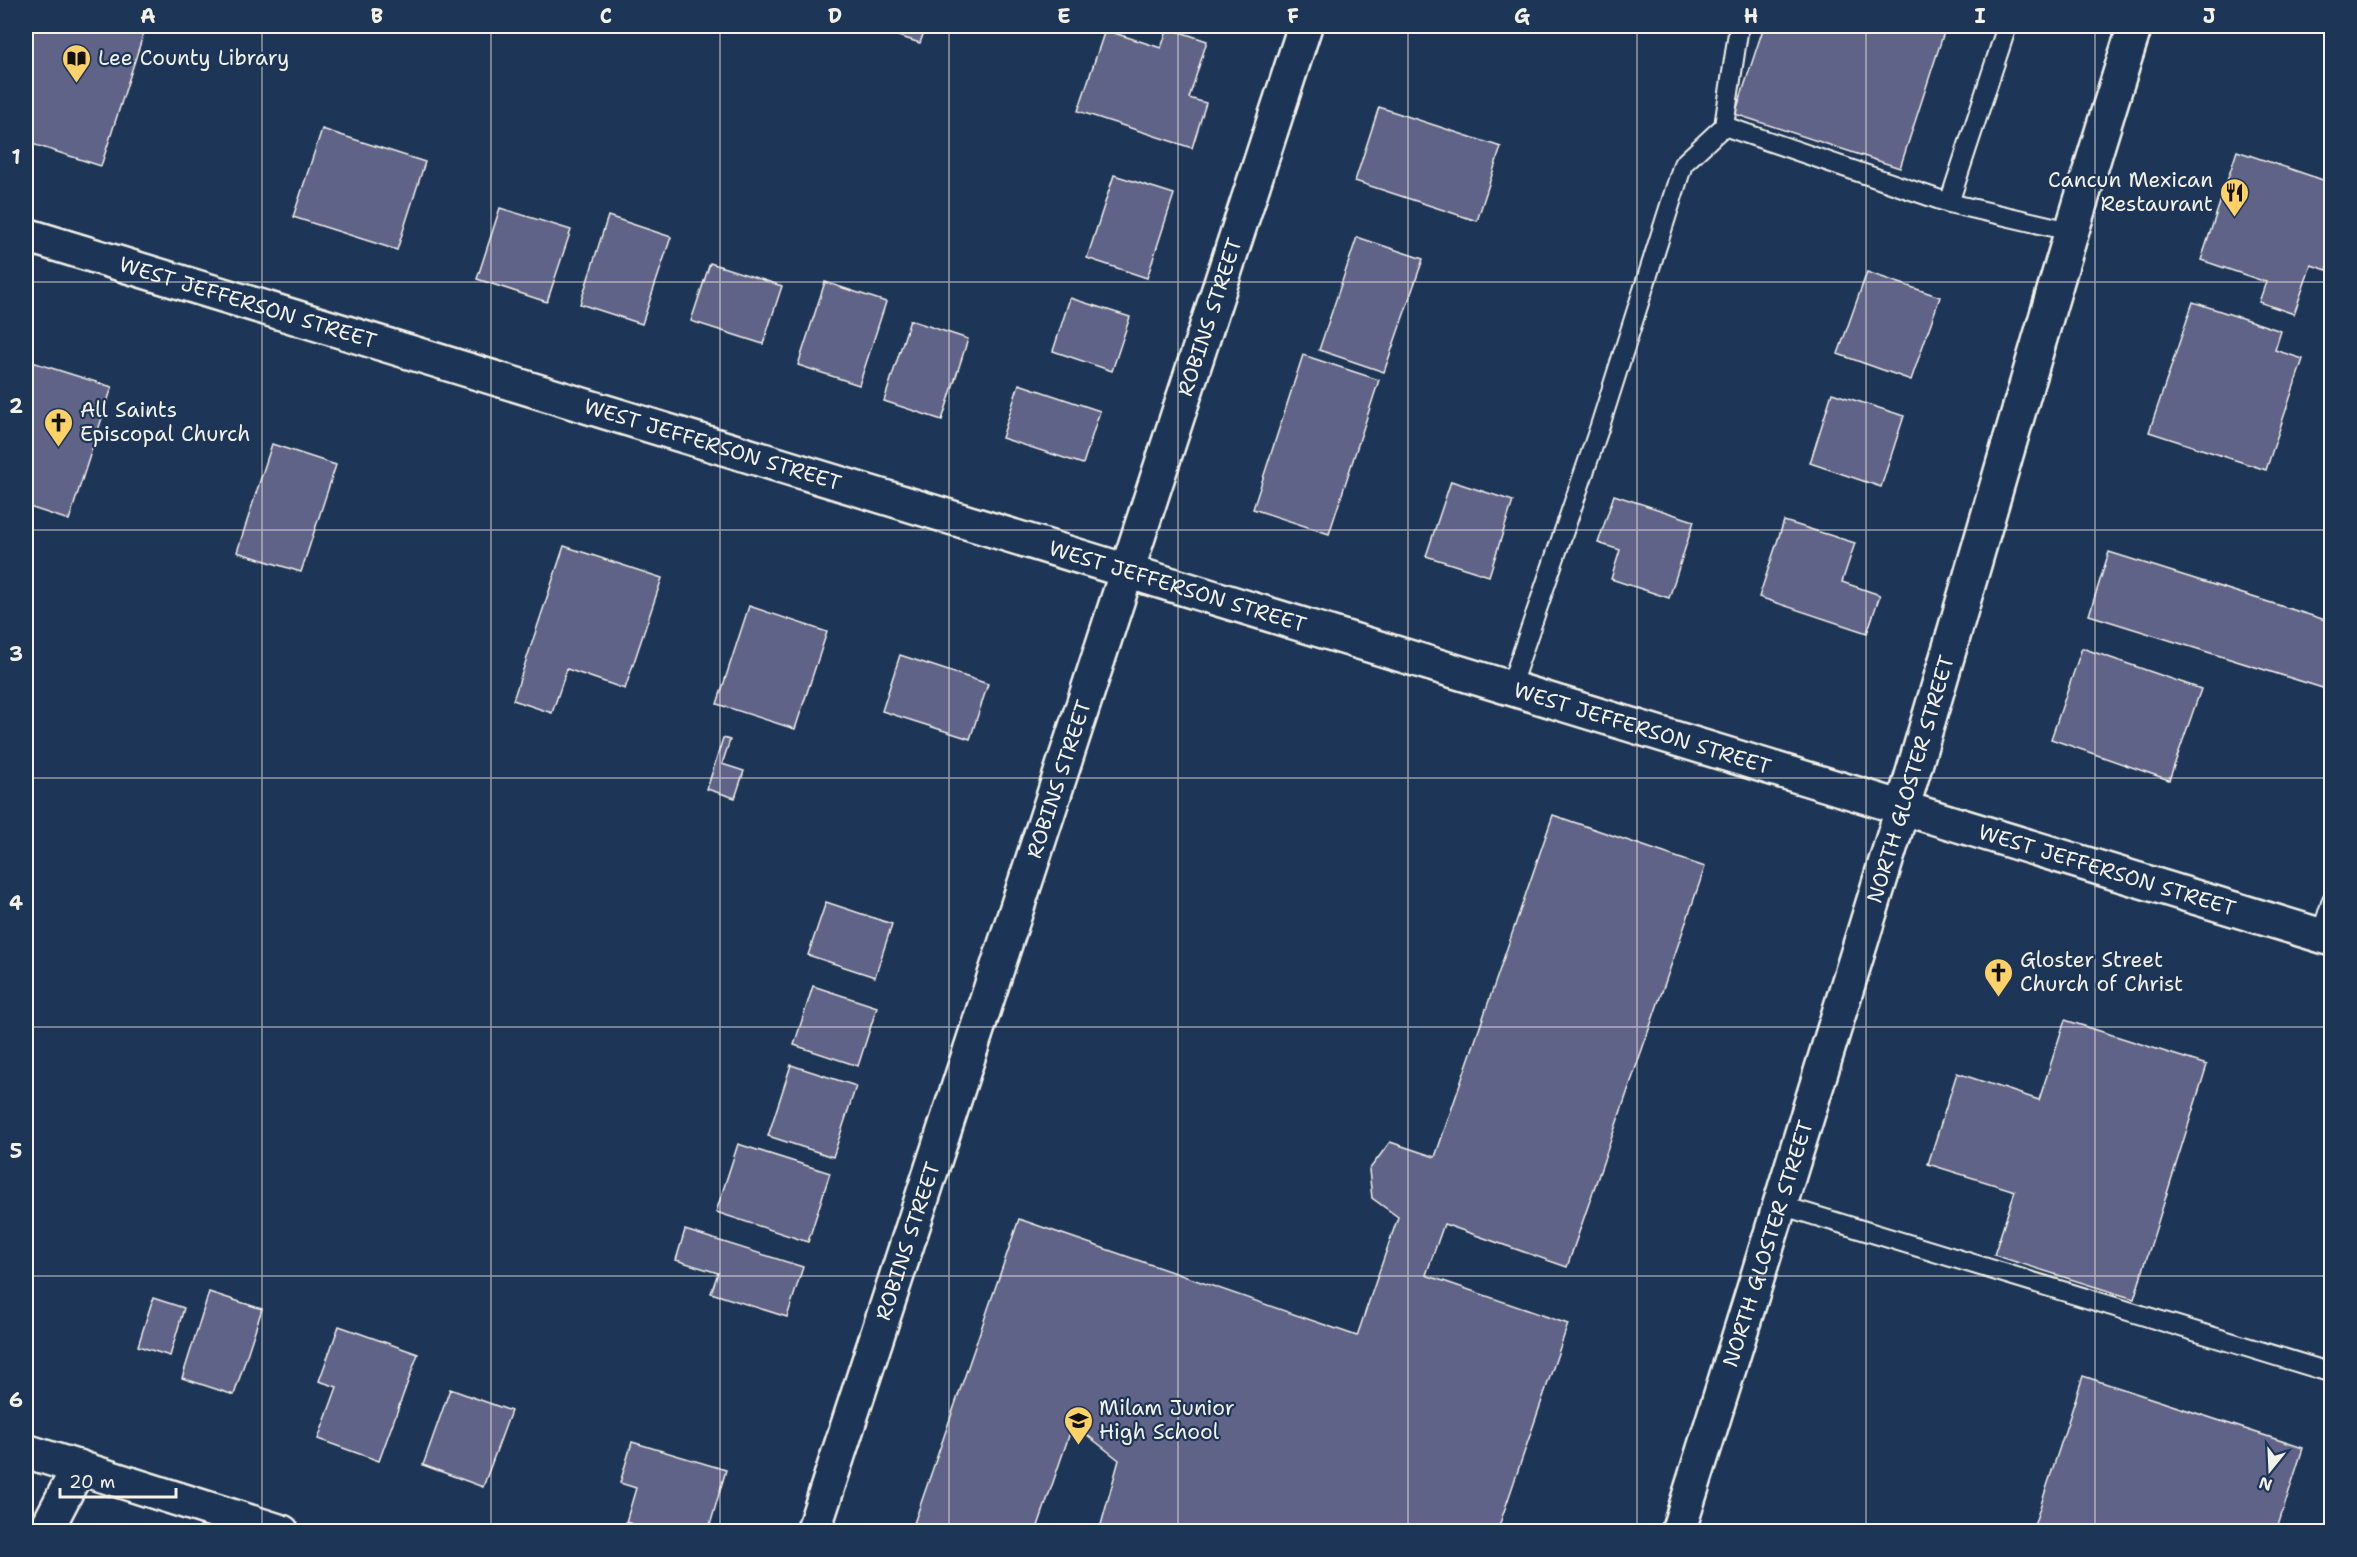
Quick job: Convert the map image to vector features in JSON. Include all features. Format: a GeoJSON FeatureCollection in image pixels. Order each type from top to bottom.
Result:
{"type":"FeatureCollection","features":[{"type":"Feature","properties":{"kind":"street","name":"ROBINS STREET"},"geometry":{"type":"LineString","coordinates":[[813,1532],[1305,26]]}},
{"type":"Feature","properties":{"kind":"street","name":"NORTH GLOSTER STREET"},"geometry":{"type":"LineString","coordinates":[[1678,1532],[1902,808],[2009,448],[2070,231],[2135,26]]}},
{"type":"Feature","properties":{"kind":"street","name":"WEST JEFFERSON STREET"},"geometry":{"type":"LineString","coordinates":[[26,235],[2326,937]]}},
{"type":"Feature","properties":{"kind":"street"},"geometry":{"type":"LineString","coordinates":[[26,1451],[282,1532]]}},
{"type":"Feature","properties":{"kind":"street"},"geometry":{"type":"LineString","coordinates":[[45,1532],[79,1467]]}},
{"type":"Feature","properties":{"kind":"lane"},"geometry":{"type":"LineString","coordinates":[[1510,688],[1599,429],[1683,164],[1724,126],[1739,26]]}},
{"type":"Feature","properties":{"kind":"lane"},"geometry":{"type":"LineString","coordinates":[[1949,203],[2007,26]]}},
{"type":"Feature","properties":{"kind":"lane"},"geometry":{"type":"LineString","coordinates":[[1724,126],[1949,203],[2070,231]]}},
{"type":"Feature","properties":{"kind":"lane"},"geometry":{"type":"LineString","coordinates":[[2326,937],[2331,900]]}},
{"type":"Feature","properties":{"kind":"lane"},"geometry":{"type":"LineString","coordinates":[[1779,1205],[2331,1373]]}},
{"type":"Feature","properties":{"kind":"building","name":"Lee County Library"},"geometry":{"type":"Polygon","coordinates":[[[26,26],[146,26],[101,166],[26,142],[26,26]]]}},
{"type":"Feature","properties":{"kind":"building"},"geometry":{"type":"Polygon","coordinates":[[[867,26],[926,26],[920,43],[867,26]]]}},
{"type":"Feature","properties":{"kind":"building"},"geometry":{"type":"Polygon","coordinates":[[[1463,26],[1492,26],[1490,34],[1463,26]]]}},
{"type":"Feature","properties":{"kind":"building"},"geometry":{"type":"Polygon","coordinates":[[[1764,26],[1946,26],[1900,168],[1735,114],[1764,26]]]}},
{"type":"Feature","properties":{"kind":"building"},"geometry":{"type":"Polygon","coordinates":[[[1168,28],[1207,41],[1189,98],[1206,103],[1192,148],[1078,111],[1105,30],[1161,48],[1168,28]]]}},
{"type":"Feature","properties":{"kind":"building"},"geometry":{"type":"Polygon","coordinates":[[[1379,107],[1501,147],[1477,221],[1355,181],[1379,107]]]}},
{"type":"Feature","properties":{"kind":"building"},"geometry":{"type":"Polygon","coordinates":[[[322,129],[425,162],[397,250],[293,217],[322,129]]]}},
{"type":"Feature","properties":{"kind":"building"},"geometry":{"type":"Polygon","coordinates":[[[2237,151],[2332,183],[2332,256],[2327,270],[2311,265],[2294,314],[2259,302],[2266,282],[2201,260],[2237,151]]]}},
{"type":"Feature","properties":{"kind":"building"},"geometry":{"type":"Polygon","coordinates":[[[1114,175],[1174,194],[1147,278],[1087,258],[1114,175]]]}},
{"type":"Feature","properties":{"kind":"building"},"geometry":{"type":"Polygon","coordinates":[[[500,208],[571,230],[547,302],[477,279],[500,208]]]}},
{"type":"Feature","properties":{"kind":"building"},"geometry":{"type":"Polygon","coordinates":[[[608,216],[671,237],[642,324],[580,304],[608,216]]]}},
{"type":"Feature","properties":{"kind":"building"},"geometry":{"type":"Polygon","coordinates":[[[1357,237],[1423,259],[1384,372],[1319,350],[1357,237]]]}},
{"type":"Feature","properties":{"kind":"building"},"geometry":{"type":"Polygon","coordinates":[[[710,263],[782,286],[763,344],[691,321],[710,263]]]}},
{"type":"Feature","properties":{"kind":"building"},"geometry":{"type":"Polygon","coordinates":[[[1867,272],[1940,297],[1911,380],[1838,354],[1867,272]]]}},
{"type":"Feature","properties":{"kind":"building"},"geometry":{"type":"Polygon","coordinates":[[[825,282],[886,302],[859,385],[798,365],[825,282]]]}},
{"type":"Feature","properties":{"kind":"building"},"geometry":{"type":"Polygon","coordinates":[[[1070,298],[1130,317],[1112,371],[1053,351],[1070,298]]]}},
{"type":"Feature","properties":{"kind":"building"},"geometry":{"type":"Polygon","coordinates":[[[2193,302],[2281,331],[2275,350],[2303,359],[2266,470],[2149,432],[2193,302]]]}},
{"type":"Feature","properties":{"kind":"building"},"geometry":{"type":"Polygon","coordinates":[[[910,320],[968,339],[942,420],[884,401],[910,320]]]}},
{"type":"Feature","properties":{"kind":"building"},"geometry":{"type":"Polygon","coordinates":[[[1303,355],[1379,380],[1329,534],[1253,509],[1303,355]]]}},
{"type":"Feature","properties":{"kind":"building","name":"All Saints Episcopal Church"},"geometry":{"type":"Polygon","coordinates":[[[29,361],[112,387],[69,520],[26,506],[26,372],[29,361]]]}},
{"type":"Feature","properties":{"kind":"building"},"geometry":{"type":"Polygon","coordinates":[[[1019,384],[1100,411],[1083,464],[1002,438],[1019,384]]]}},
{"type":"Feature","properties":{"kind":"building"},"geometry":{"type":"Polygon","coordinates":[[[1832,393],[1904,416],[1881,487],[1810,463],[1832,393]]]}},
{"type":"Feature","properties":{"kind":"building"},"geometry":{"type":"Polygon","coordinates":[[[272,444],[336,465],[301,572],[237,552],[272,444]]]}},
{"type":"Feature","properties":{"kind":"building"},"geometry":{"type":"Polygon","coordinates":[[[1451,481],[1513,501],[1489,576],[1426,556],[1451,481]]]}},
{"type":"Feature","properties":{"kind":"building"},"geometry":{"type":"Polygon","coordinates":[[[1614,495],[1694,521],[1669,598],[1611,579],[1620,550],[1598,543],[1614,495]]]}},
{"type":"Feature","properties":{"kind":"building"},"geometry":{"type":"Polygon","coordinates":[[[1784,521],[1855,543],[1842,582],[1880,595],[1867,633],[1759,597],[1784,521]]]}},
{"type":"Feature","properties":{"kind":"building"},"geometry":{"type":"Polygon","coordinates":[[[564,546],[662,578],[625,689],[567,669],[552,713],[513,700],[564,546]]]}},
{"type":"Feature","properties":{"kind":"building"},"geometry":{"type":"Polygon","coordinates":[[[2109,552],[2332,622],[2332,683],[2329,690],[2089,615],[2109,552]]]}},
{"type":"Feature","properties":{"kind":"building"},"geometry":{"type":"Polygon","coordinates":[[[749,606],[827,632],[795,729],[717,704],[749,606]]]}},
{"type":"Feature","properties":{"kind":"building"},"geometry":{"type":"Polygon","coordinates":[[[2082,648],[2201,689],[2169,780],[2051,739],[2082,648]]]}},
{"type":"Feature","properties":{"kind":"building"},"geometry":{"type":"Polygon","coordinates":[[[900,655],[988,684],[970,739],[882,711],[900,655]]]}},
{"type":"Feature","properties":{"kind":"building"},"geometry":{"type":"Polygon","coordinates":[[[723,738],[730,740],[722,764],[744,771],[735,798],[707,789],[723,738]]]}},
{"type":"Feature","properties":{"kind":"building"},"geometry":{"type":"Polygon","coordinates":[[[1553,815],[1705,867],[1567,1267],[1444,1224],[1426,1275],[1568,1324],[1497,1532],[1099,1532],[1119,1460],[1073,1424],[1036,1532],[911,1532],[1019,1219],[1357,1336],[1398,1217],[1372,1198],[1369,1170],[1390,1142],[1435,1157],[1553,815]]]}},
{"type":"Feature","properties":{"kind":"building"},"geometry":{"type":"Polygon","coordinates":[[[826,902],[892,924],[875,977],[808,955],[826,902]]]}},
{"type":"Feature","properties":{"kind":"building"},"geometry":{"type":"Polygon","coordinates":[[[813,986],[877,1007],[858,1066],[794,1045],[813,986]]]}},
{"type":"Feature","properties":{"kind":"building"},"geometry":{"type":"Polygon","coordinates":[[[2065,1020],[2207,1065],[2134,1299],[1994,1255],[2015,1191],[1928,1164],[1957,1073],[2039,1100],[2065,1020]]]}},
{"type":"Feature","properties":{"kind":"building"},"geometry":{"type":"Polygon","coordinates":[[[791,1065],[856,1086],[833,1157],[768,1136],[791,1065]]]}},
{"type":"Feature","properties":{"kind":"building"},"geometry":{"type":"Polygon","coordinates":[[[738,1144],[830,1173],[808,1242],[716,1212],[738,1144]]]}},
{"type":"Feature","properties":{"kind":"building"},"geometry":{"type":"Polygon","coordinates":[[[685,1230],[803,1267],[787,1317],[711,1293],[718,1273],[676,1260],[685,1230]]]}},
{"type":"Feature","properties":{"kind":"building"},"geometry":{"type":"Polygon","coordinates":[[[209,1292],[262,1309],[234,1395],[182,1378],[209,1292]]]}},
{"type":"Feature","properties":{"kind":"building"},"geometry":{"type":"Polygon","coordinates":[[[153,1298],[184,1308],[170,1356],[138,1346],[153,1298]]]}},
{"type":"Feature","properties":{"kind":"building"},"geometry":{"type":"Polygon","coordinates":[[[339,1326],[418,1354],[379,1461],[318,1439],[337,1387],[319,1381],[339,1326]]]}},
{"type":"Feature","properties":{"kind":"building"},"geometry":{"type":"Polygon","coordinates":[[[2083,1376],[2303,1448],[2276,1532],[2032,1532],[2083,1376]]]}},
{"type":"Feature","properties":{"kind":"building"},"geometry":{"type":"Polygon","coordinates":[[[450,1389],[511,1411],[483,1487],[423,1465],[450,1389]]]}},
{"type":"Feature","properties":{"kind":"building"},"geometry":{"type":"Polygon","coordinates":[[[632,1442],[726,1470],[708,1532],[658,1532],[626,1522],[636,1488],[620,1483],[632,1442]]]}},
{"type":"Feature","properties":{"kind":"place","name":"Lee County Library"},"geometry":{"type":"Point","coordinates":[77,84]}},
{"type":"Feature","properties":{"kind":"place","name":"Cancun Mexican Restaurant"},"geometry":{"type":"Point","coordinates":[2234,218]}},
{"type":"Feature","properties":{"kind":"place","name":"All Saints Episcopal Church"},"geometry":{"type":"Point","coordinates":[59,448]}},
{"type":"Feature","properties":{"kind":"place","name":"Gloster Street Church of Christ"},"geometry":{"type":"Point","coordinates":[1999,998]}},
{"type":"Feature","properties":{"kind":"place","name":"Milam Junior High School"},"geometry":{"type":"Point","coordinates":[1078,1446]}}]}
